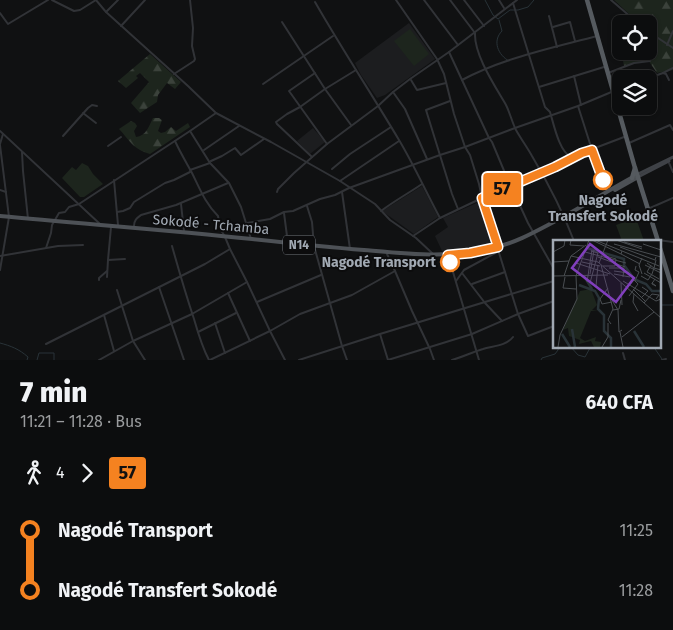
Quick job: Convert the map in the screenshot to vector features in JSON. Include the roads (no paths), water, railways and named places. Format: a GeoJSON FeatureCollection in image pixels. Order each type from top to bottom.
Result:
{"type":"FeatureCollection","features":[{"type":"Feature","properties":{"kind":"highway"},"geometry":{"type":"LineString","coordinates":[[587,0],[612,87]]}},
{"type":"Feature","properties":{"kind":"highway"},"geometry":{"type":"LineString","coordinates":[[621,115],[657,240]]}},
{"type":"Feature","properties":{"kind":"highway"},"geometry":{"type":"LineString","coordinates":[[632,178],[635,168]]}},
{"type":"Feature","properties":{"kind":"highway"},"geometry":{"type":"LineString","coordinates":[[661,256],[673,290]]}},
{"type":"Feature","properties":{"kind":"main road"},"geometry":{"type":"LineString","coordinates":[[638,176],[673,158]]}},
{"type":"Feature","properties":{"kind":"main road","name":"Sokodé - Tchamba"},"geometry":{"type":"LineString","coordinates":[[588,204],[608,191],[638,176]]}},
{"type":"Feature","properties":{"kind":"main road","name":"Sokodé - Tchamba"},"geometry":{"type":"LineString","coordinates":[[0,216],[314,246],[448,255],[498,249],[564,217],[638,176]]}},
{"type":"Feature","properties":{"kind":"street"},"geometry":{"type":"LineString","coordinates":[[0,13],[8,24],[48,0]]}},
{"type":"Feature","properties":{"kind":"street"},"geometry":{"type":"LineString","coordinates":[[52,0],[78,11],[96,0],[106,12],[216,113],[340,181],[375,204],[390,220],[413,236],[433,255]]}},
{"type":"Feature","properties":{"kind":"street"},"geometry":{"type":"LineString","coordinates":[[106,12],[118,0]]}},
{"type":"Feature","properties":{"kind":"street"},"geometry":{"type":"LineString","coordinates":[[122,26],[145,0]]}},
{"type":"Feature","properties":{"kind":"street"},"geometry":{"type":"LineString","coordinates":[[174,74],[195,59],[192,46],[190,0]]}},
{"type":"Feature","properties":{"kind":"street"},"geometry":{"type":"LineString","coordinates":[[396,0],[437,59],[444,74],[458,129],[470,155],[518,314],[528,336],[553,326]]}},
{"type":"Feature","properties":{"kind":"street"},"geometry":{"type":"LineString","coordinates":[[424,0],[458,45]]}},
{"type":"Feature","properties":{"kind":"street"},"geometry":{"type":"LineString","coordinates":[[450,0],[475,33],[474,41],[486,69],[508,108],[515,128],[541,172],[574,240]]}},
{"type":"Feature","properties":{"kind":"street"},"geometry":{"type":"LineString","coordinates":[[464,0],[484,26]]}},
{"type":"Feature","properties":{"kind":"street"},"geometry":{"type":"LineString","coordinates":[[499,0],[505,9]]}},
{"type":"Feature","properties":{"kind":"street"},"geometry":{"type":"LineString","coordinates":[[277,192],[306,162],[327,144],[516,0]]}},
{"type":"Feature","properties":{"kind":"street"},"geometry":{"type":"LineString","coordinates":[[611,0],[628,15]]}},
{"type":"Feature","properties":{"kind":"street"},"geometry":{"type":"LineString","coordinates":[[316,2],[340,46],[349,57],[399,140],[440,218]]}},
{"type":"Feature","properties":{"kind":"street"},"geometry":{"type":"LineString","coordinates":[[513,3],[546,108],[550,112],[564,151],[571,157]]}},
{"type":"Feature","properties":{"kind":"street"},"geometry":{"type":"LineString","coordinates":[[549,16],[557,46]]}},
{"type":"Feature","properties":{"kind":"street"},"geometry":{"type":"LineString","coordinates":[[282,22],[325,89],[351,125]]}},
{"type":"Feature","properties":{"kind":"street"},"geometry":{"type":"LineString","coordinates":[[553,27],[570,22],[575,42]]}},
{"type":"Feature","properties":{"kind":"street"},"geometry":{"type":"LineString","coordinates":[[667,45],[673,31]]}},
{"type":"Feature","properties":{"kind":"street"},"geometry":{"type":"LineString","coordinates":[[263,84],[334,35]]}},
{"type":"Feature","properties":{"kind":"street"},"geometry":{"type":"LineString","coordinates":[[462,80],[486,69],[529,54],[597,36]]}},
{"type":"Feature","properties":{"kind":"street"},"geometry":{"type":"LineString","coordinates":[[657,38],[673,48]]}},
{"type":"Feature","properties":{"kind":"street"},"geometry":{"type":"LineString","coordinates":[[449,52],[528,223],[553,267]]}},
{"type":"Feature","properties":{"kind":"street"},"geometry":{"type":"LineString","coordinates":[[608,73],[634,63],[650,61]]}},
{"type":"Feature","properties":{"kind":"street"},"geometry":{"type":"LineString","coordinates":[[539,87],[606,66]]}},
{"type":"Feature","properties":{"kind":"street"},"geometry":{"type":"LineString","coordinates":[[657,75],[673,68]]}},
{"type":"Feature","properties":{"kind":"street"},"geometry":{"type":"LineString","coordinates":[[312,157],[276,122],[356,70]]}},
{"type":"Feature","properties":{"kind":"street"},"geometry":{"type":"LineString","coordinates":[[663,73],[666,74],[669,80]]}},
{"type":"Feature","properties":{"kind":"street"},"geometry":{"type":"LineString","coordinates":[[315,74],[289,91],[327,144]]}},
{"type":"Feature","properties":{"kind":"street"},"geometry":{"type":"LineString","coordinates":[[574,76],[579,105],[592,150],[608,191]]}},
{"type":"Feature","properties":{"kind":"street"},"geometry":{"type":"LineString","coordinates":[[410,79],[416,90],[446,83]]}},
{"type":"Feature","properties":{"kind":"street"},"geometry":{"type":"LineString","coordinates":[[247,223],[270,219],[284,212],[294,211],[412,164],[465,147],[579,105],[612,90]]}},
{"type":"Feature","properties":{"kind":"street"},"geometry":{"type":"LineString","coordinates":[[393,92],[405,109],[427,159]]}},
{"type":"Feature","properties":{"kind":"street"},"geometry":{"type":"LineString","coordinates":[[450,101],[426,110],[458,209]]}},
{"type":"Feature","properties":{"kind":"street"},"geometry":{"type":"LineString","coordinates":[[63,136],[82,113],[92,105],[97,106]]}},
{"type":"Feature","properties":{"kind":"street"},"geometry":{"type":"LineString","coordinates":[[82,113],[96,123]]}},
{"type":"Feature","properties":{"kind":"street"},"geometry":{"type":"LineString","coordinates":[[46,248],[54,221],[59,213],[79,204],[216,113]]}},
{"type":"Feature","properties":{"kind":"street"},"geometry":{"type":"LineString","coordinates":[[629,143],[670,125],[673,130]]}},
{"type":"Feature","properties":{"kind":"street"},"geometry":{"type":"LineString","coordinates":[[203,151],[239,126]]}},
{"type":"Feature","properties":{"kind":"street"},"geometry":{"type":"LineString","coordinates":[[332,169],[350,154],[391,127]]}},
{"type":"Feature","properties":{"kind":"street"},"geometry":{"type":"LineString","coordinates":[[0,131],[2,136],[102,226]]}},
{"type":"Feature","properties":{"kind":"street"},"geometry":{"type":"LineString","coordinates":[[190,131],[210,162],[229,182],[252,239]]}},
{"type":"Feature","properties":{"kind":"street"},"geometry":{"type":"LineString","coordinates":[[0,270],[8,217],[1,166],[0,145],[2,136]]}},
{"type":"Feature","properties":{"kind":"street"},"geometry":{"type":"LineString","coordinates":[[413,236],[440,218],[458,209],[571,157],[627,136]]}},
{"type":"Feature","properties":{"kind":"street"},"geometry":{"type":"LineString","coordinates":[[108,146],[121,137]]}},
{"type":"Feature","properties":{"kind":"street"},"geometry":{"type":"LineString","coordinates":[[117,212],[130,208],[134,202],[165,183],[235,148],[241,155],[264,139]]}},
{"type":"Feature","properties":{"kind":"street"},"geometry":{"type":"LineString","coordinates":[[340,181],[399,140]]}},
{"type":"Feature","properties":{"kind":"street"},"geometry":{"type":"LineString","coordinates":[[174,141],[202,194],[218,216],[220,228],[285,360]]}},
{"type":"Feature","properties":{"kind":"street"},"geometry":{"type":"LineString","coordinates":[[22,152],[28,219]]}},
{"type":"Feature","properties":{"kind":"street"},"geometry":{"type":"LineString","coordinates":[[668,161],[673,172]]}},
{"type":"Feature","properties":{"kind":"street"},"geometry":{"type":"LineString","coordinates":[[114,180],[119,227]]}},
{"type":"Feature","properties":{"kind":"street"},"geometry":{"type":"LineString","coordinates":[[134,229],[134,222],[141,215],[181,204],[229,182]]}},
{"type":"Feature","properties":{"kind":"street"},"geometry":{"type":"LineString","coordinates":[[382,211],[391,203],[422,184]]}},
{"type":"Feature","properties":{"kind":"street"},"geometry":{"type":"LineString","coordinates":[[0,194],[3,191]]}},
{"type":"Feature","properties":{"kind":"street"},"geometry":{"type":"LineString","coordinates":[[342,191],[350,249]]}},
{"type":"Feature","properties":{"kind":"street"},"geometry":{"type":"LineString","coordinates":[[648,208],[673,198]]}},
{"type":"Feature","properties":{"kind":"street"},"geometry":{"type":"LineString","coordinates":[[181,204],[184,231]]}},
{"type":"Feature","properties":{"kind":"street"},"geometry":{"type":"LineString","coordinates":[[306,205],[312,222],[314,246],[321,275],[347,360]]}},
{"type":"Feature","properties":{"kind":"street"},"geometry":{"type":"LineString","coordinates":[[284,212],[287,243]]}},
{"type":"Feature","properties":{"kind":"street"},"geometry":{"type":"LineString","coordinates":[[107,277],[111,227]]}},
{"type":"Feature","properties":{"kind":"street"},"geometry":{"type":"LineString","coordinates":[[660,242],[673,242]]}},
{"type":"Feature","properties":{"kind":"street"},"geometry":{"type":"LineString","coordinates":[[1,256],[58,246],[83,245]]}},
{"type":"Feature","properties":{"kind":"street"},"geometry":{"type":"LineString","coordinates":[[172,246],[192,314],[204,350],[210,360],[300,314],[352,295],[395,270]]}},
{"type":"Feature","properties":{"kind":"street"},"geometry":{"type":"LineString","coordinates":[[46,344],[205,264],[230,249]]}},
{"type":"Feature","properties":{"kind":"street"},"geometry":{"type":"LineString","coordinates":[[456,282],[462,273],[498,249]]}},
{"type":"Feature","properties":{"kind":"street"},"geometry":{"type":"LineString","coordinates":[[386,252],[434,360]]}},
{"type":"Feature","properties":{"kind":"street"},"geometry":{"type":"LineString","coordinates":[[448,255],[479,360]]}},
{"type":"Feature","properties":{"kind":"street"},"geometry":{"type":"LineString","coordinates":[[108,260],[125,259]]}},
{"type":"Feature","properties":{"kind":"street"},"geometry":{"type":"LineString","coordinates":[[98,280],[107,271]]}},
{"type":"Feature","properties":{"kind":"street"},"geometry":{"type":"LineString","coordinates":[[471,284],[505,272]]}},
{"type":"Feature","properties":{"kind":"street"},"geometry":{"type":"LineString","coordinates":[[462,273],[502,321]]}},
{"type":"Feature","properties":{"kind":"street"},"geometry":{"type":"LineString","coordinates":[[257,302],[321,275]]}},
{"type":"Feature","properties":{"kind":"street"},"geometry":{"type":"LineString","coordinates":[[299,360],[553,281]]}},
{"type":"Feature","properties":{"kind":"street"},"geometry":{"type":"LineString","coordinates":[[99,360],[133,341],[192,314],[247,282]]}},
{"type":"Feature","properties":{"kind":"street"},"geometry":{"type":"LineString","coordinates":[[159,287],[184,360]]}},
{"type":"Feature","properties":{"kind":"street"},"geometry":{"type":"LineString","coordinates":[[117,290],[133,341],[146,360]]}},
{"type":"Feature","properties":{"kind":"street"},"geometry":{"type":"LineString","coordinates":[[228,293],[250,341]]}},
{"type":"Feature","properties":{"kind":"street"},"geometry":{"type":"LineString","coordinates":[[380,334],[388,360],[472,334],[553,301]]}},
{"type":"Feature","properties":{"kind":"street"},"geometry":{"type":"LineString","coordinates":[[198,332],[236,312]]}},
{"type":"Feature","properties":{"kind":"street"},"geometry":{"type":"LineString","coordinates":[[104,314],[114,351]]}},
{"type":"Feature","properties":{"kind":"street"},"geometry":{"type":"LineString","coordinates":[[215,323],[225,353]]}},
{"type":"Feature","properties":{"kind":"street"},"geometry":{"type":"LineString","coordinates":[[452,360],[507,342],[513,337]]}},
{"type":"Feature","properties":{"kind":"street"},"geometry":{"type":"LineString","coordinates":[[623,352],[624,360]]}},
{"type":"Feature","properties":{"kind":"street"},"geometry":{"type":"LineString","coordinates":[[662,360],[666,359]]}},
{"type":"Feature","properties":{"kind":"waterway"},"geometry":{"type":"LineString","coordinates":[[485,0],[493,15],[498,19],[510,10],[528,7],[534,0]]}},
{"type":"Feature","properties":{"kind":"waterway"},"geometry":{"type":"LineString","coordinates":[[499,20],[502,31],[497,39],[498,48],[499,52],[509,61]]}},
{"type":"Feature","properties":{"kind":"waterway"},"geometry":{"type":"LineString","coordinates":[[660,305],[673,305]]}},
{"type":"Feature","properties":{"kind":"waterway"},"geometry":{"type":"LineString","coordinates":[[0,343],[21,352],[28,357],[27,360]]}},
{"type":"Feature","properties":{"kind":"waterway"},"geometry":{"type":"LineString","coordinates":[[541,360],[555,354],[558,348]]}},
{"type":"Feature","properties":{"kind":"waterway"},"geometry":{"type":"LineString","coordinates":[[572,348],[578,355],[585,357],[590,348]]}},
{"type":"Feature","properties":{"kind":"waterway"},"geometry":{"type":"LineString","coordinates":[[654,348],[662,359]]}},
{"type":"Feature","properties":{"kind":"waterway"},"geometry":{"type":"LineString","coordinates":[[37,360],[39,353],[54,353],[54,360]]}},
{"type":"Feature","properties":{"kind":"place","name":"Nagodé Transfert Sokodé"},"geometry":{"type":"Point","coordinates":[603,180]}},
{"type":"Feature","properties":{"kind":"place","name":"Nagodé Transport"},"geometry":{"type":"Point","coordinates":[450,262]}}]}
